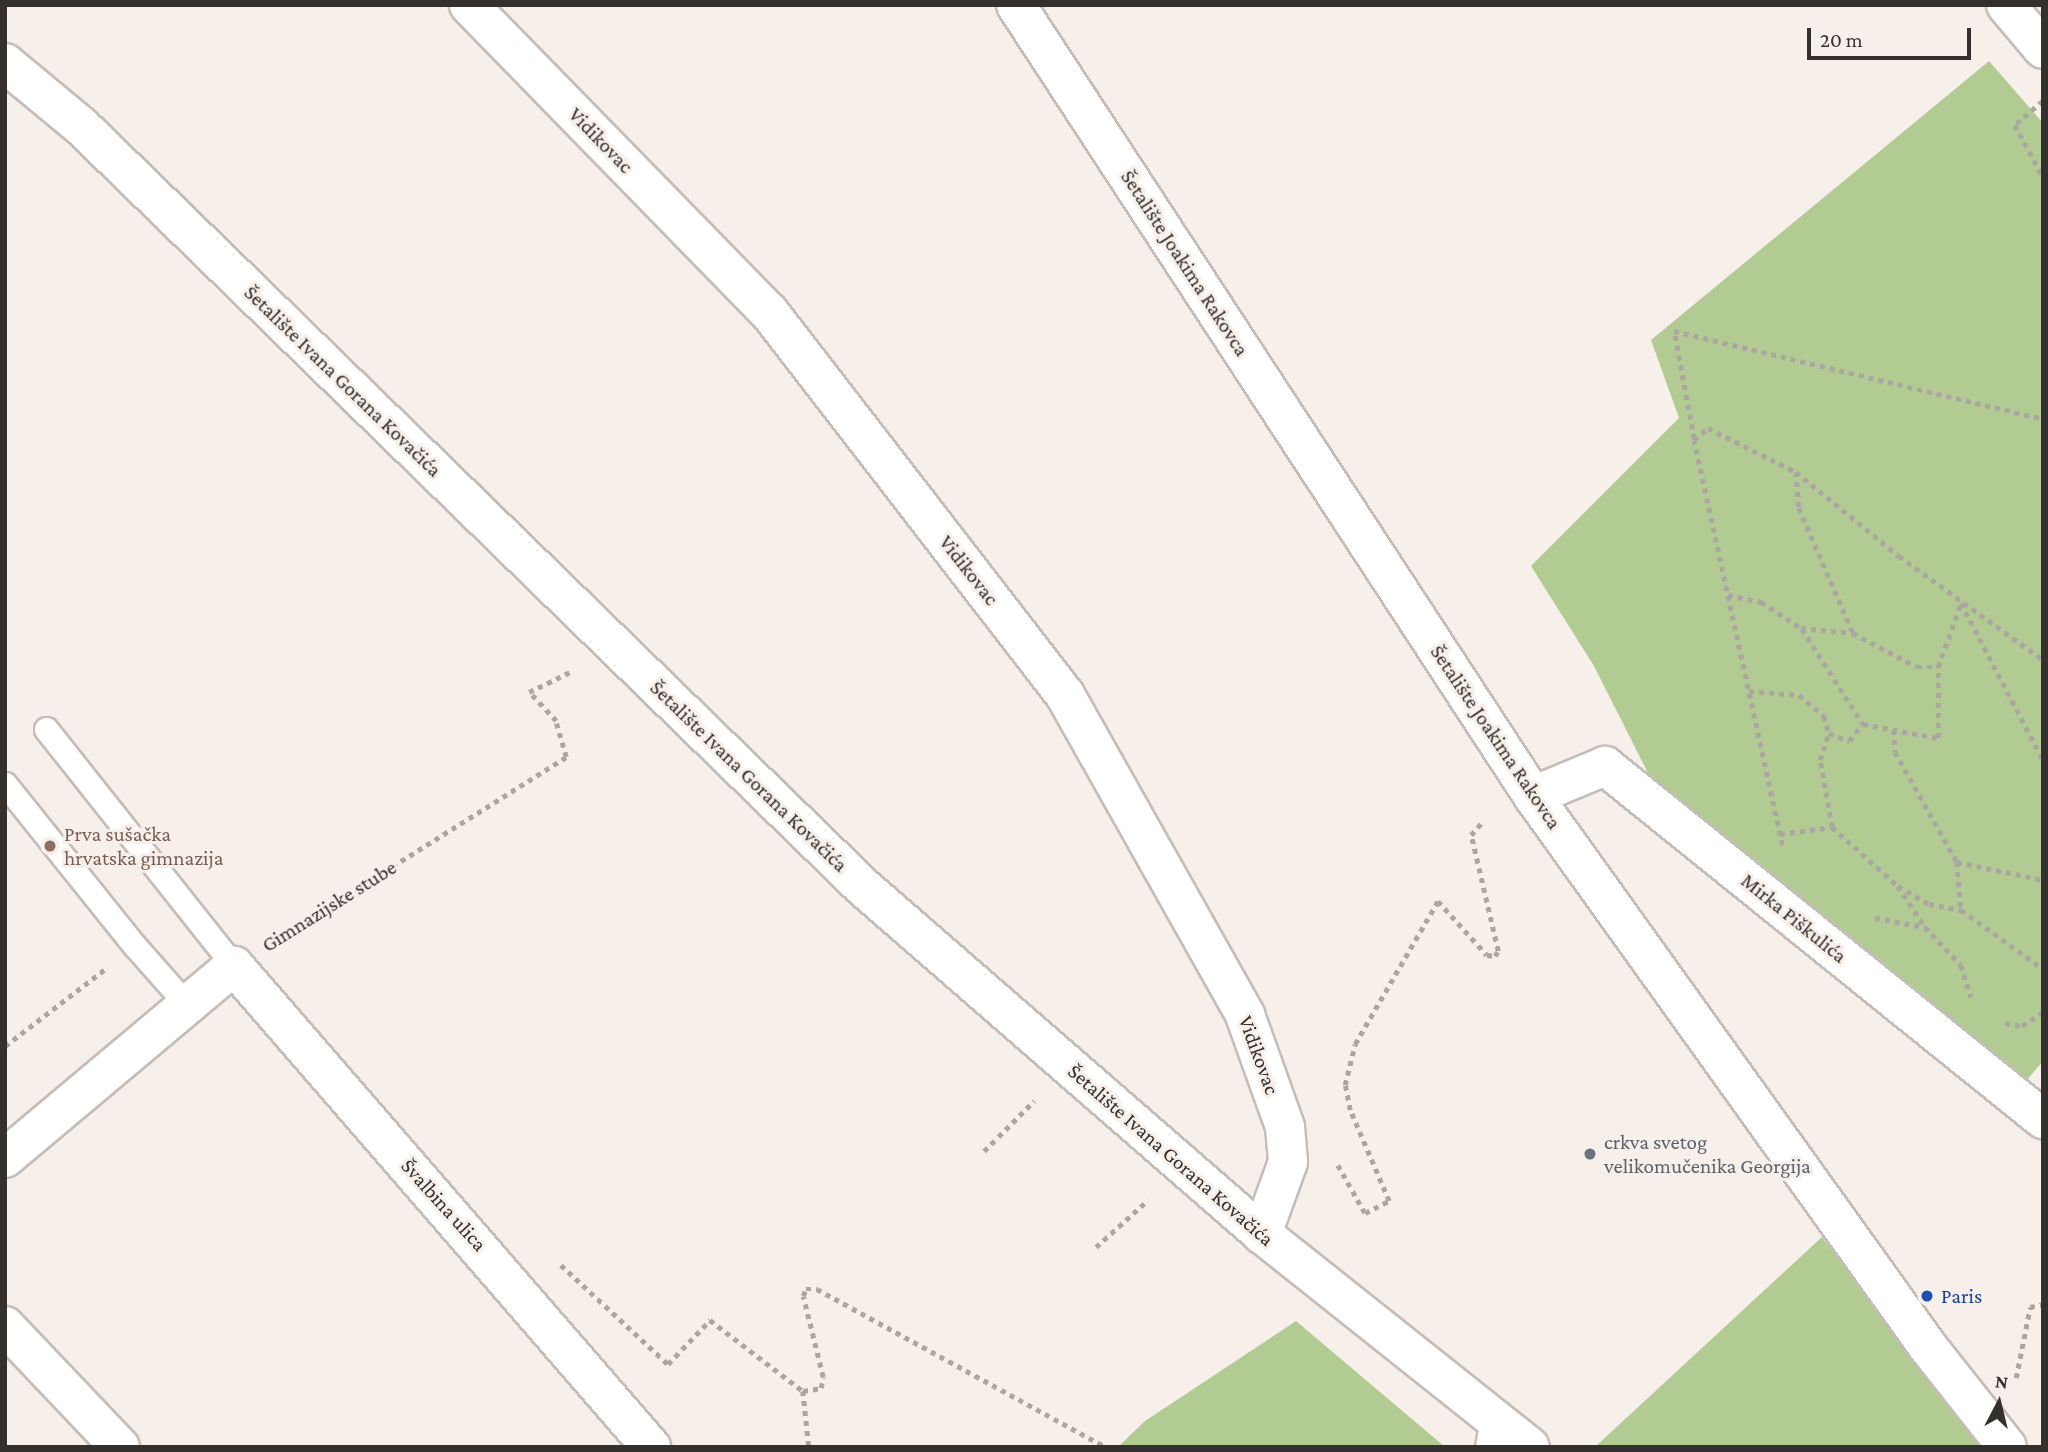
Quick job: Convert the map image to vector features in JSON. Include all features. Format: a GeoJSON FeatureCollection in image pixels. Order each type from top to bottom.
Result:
{"type":"FeatureCollection","features":[{"type":"Feature","properties":{"kind":"street","name":"Vidikovac"},"geometry":{"type":"LineString","coordinates":[[469,5],[769,312],[1065,695],[1245,1014],[1285,1127],[1288,1162],[1262,1234]]}},
{"type":"Feature","properties":{"kind":"street","name":"Šetalište Joakima Rakovca"},"geometry":{"type":"LineString","coordinates":[[1016,5],[1534,796],[1928,1347],[2007,1447]]}},
{"type":"Feature","properties":{"kind":"street"},"geometry":{"type":"LineString","coordinates":[[2006,5],[2043,49]]}},
{"type":"Feature","properties":{"kind":"street","name":"Šetalište Ivana Gorana Kovačića"},"geometry":{"type":"LineString","coordinates":[[5,64],[81,126],[863,887],[1489,1433],[1530,1447]]}},
{"type":"Feature","properties":{"kind":"street","name":"Mirka Piškulića"},"geometry":{"type":"LineString","coordinates":[[1534,796],[1605,766],[2043,1119]]}},
{"type":"Feature","properties":{"kind":"street"},"geometry":{"type":"LineString","coordinates":[[5,1158],[234,966]]}},
{"type":"Feature","properties":{"kind":"street","name":"Švalbina ulica"},"geometry":{"type":"LineString","coordinates":[[234,966],[523,1294],[651,1447]]}},
{"type":"Feature","properties":{"kind":"street"},"geometry":{"type":"LineString","coordinates":[[5,1326],[120,1447]]}},
{"type":"Feature","properties":{"kind":"lane"},"geometry":{"type":"LineString","coordinates":[[46,729],[234,966]]}},
{"type":"Feature","properties":{"kind":"lane"},"geometry":{"type":"LineString","coordinates":[[5,784],[135,946],[187,1004]]}},
{"type":"Feature","properties":{"kind":"path"},"geometry":{"type":"LineString","coordinates":[[2043,101],[2015,125],[2043,177]]}},
{"type":"Feature","properties":{"kind":"path"},"geometry":{"type":"LineString","coordinates":[[1799,923],[1694,440],[1674,331],[2043,419]]}},
{"type":"Feature","properties":{"kind":"path"},"geometry":{"type":"LineString","coordinates":[[1694,440],[1707,428],[1796,472],[1961,603],[2043,660]]}},
{"type":"Feature","properties":{"kind":"path"},"geometry":{"type":"LineString","coordinates":[[1796,472],[1798,508],[1853,633]]}},
{"type":"Feature","properties":{"kind":"path"},"geometry":{"type":"LineString","coordinates":[[1728,595],[1761,602],[1801,628],[1863,724],[1938,738],[1938,667],[1961,603]]}},
{"type":"Feature","properties":{"kind":"path"},"geometry":{"type":"LineString","coordinates":[[1961,603],[2043,760]]}},
{"type":"Feature","properties":{"kind":"path"},"geometry":{"type":"LineString","coordinates":[[1801,628],[1853,633],[1917,667],[1938,667]]}},
{"type":"Feature","properties":{"kind":"path","name":"Gimnazijske stube"},"geometry":{"type":"LineString","coordinates":[[234,966],[566,757],[556,721],[529,692],[578,668]]}},
{"type":"Feature","properties":{"kind":"path"},"geometry":{"type":"LineString","coordinates":[[1749,691],[1799,695],[1824,716],[1829,733],[1820,760],[1832,827],[1898,886],[1929,904],[1961,910],[2043,969]]}},
{"type":"Feature","properties":{"kind":"path"},"geometry":{"type":"LineString","coordinates":[[1829,733],[1849,741],[1863,724]]}},
{"type":"Feature","properties":{"kind":"path"},"geometry":{"type":"LineString","coordinates":[[1894,730],[1895,752],[1957,862],[1961,910]]}},
{"type":"Feature","properties":{"kind":"path"},"geometry":{"type":"LineString","coordinates":[[1326,1167],[1336,1162],[1365,1213],[1390,1201],[1350,1110],[1348,1075],[1355,1044],[1438,901],[1487,955],[1495,956],[1498,951],[1471,835],[1483,821]]}},
{"type":"Feature","properties":{"kind":"path"},"geometry":{"type":"LineString","coordinates":[[1780,834],[1832,827]]}},
{"type":"Feature","properties":{"kind":"path"},"geometry":{"type":"LineString","coordinates":[[1957,862],[2043,880]]}},
{"type":"Feature","properties":{"kind":"path"},"geometry":{"type":"LineString","coordinates":[[1898,886],[1925,928],[1961,965],[1973,1004]]}},
{"type":"Feature","properties":{"kind":"path"},"geometry":{"type":"LineString","coordinates":[[1871,918],[1925,928]]}},
{"type":"Feature","properties":{"kind":"path"},"geometry":{"type":"LineString","coordinates":[[5,1046],[135,946]]}},
{"type":"Feature","properties":{"kind":"path"},"geometry":{"type":"LineString","coordinates":[[984,1151],[1035,1100]]}},
{"type":"Feature","properties":{"kind":"path"},"geometry":{"type":"LineString","coordinates":[[1096,1247],[1154,1194]]}},
{"type":"Feature","properties":{"kind":"path"},"geometry":{"type":"LineString","coordinates":[[552,1270],[560,1263],[668,1364],[710,1320],[803,1391],[809,1447]]}},
{"type":"Feature","properties":{"kind":"path"},"geometry":{"type":"LineString","coordinates":[[803,1391],[821,1388],[823,1377],[803,1296],[806,1289],[817,1289],[1105,1447]]}},
{"type":"Feature","properties":{"kind":"path"},"geometry":{"type":"LineString","coordinates":[[2016,1383],[2029,1307],[2043,1304]]}},
{"type":"Feature","properties":{"kind":"green space"},"geometry":{"type":"Polygon","coordinates":[[[1989,61],[2043,123],[2043,1061],[2026,1081],[1654,785],[1594,666],[1531,566],[1679,418],[1651,340],[1989,61]]]}},
{"type":"Feature","properties":{"kind":"green space"},"geometry":{"type":"Polygon","coordinates":[[[1822,1237],[1980,1447],[1595,1447],[1822,1237]]]}},
{"type":"Feature","properties":{"kind":"green space"},"geometry":{"type":"Polygon","coordinates":[[[1296,1321],[1445,1447],[1118,1447],[1145,1421],[1296,1321]]]}},
{"type":"Feature","properties":{"kind":"place","name":"Prva sušačka hrvatska gimnazija"},"geometry":{"type":"Point","coordinates":[50,846]}},
{"type":"Feature","properties":{"kind":"place","name":"crkva svetog velikomučenika Georgija"},"geometry":{"type":"Point","coordinates":[1590,1154]}},
{"type":"Feature","properties":{"kind":"place","name":"Paris"},"geometry":{"type":"Point","coordinates":[1927,1296]}}]}
